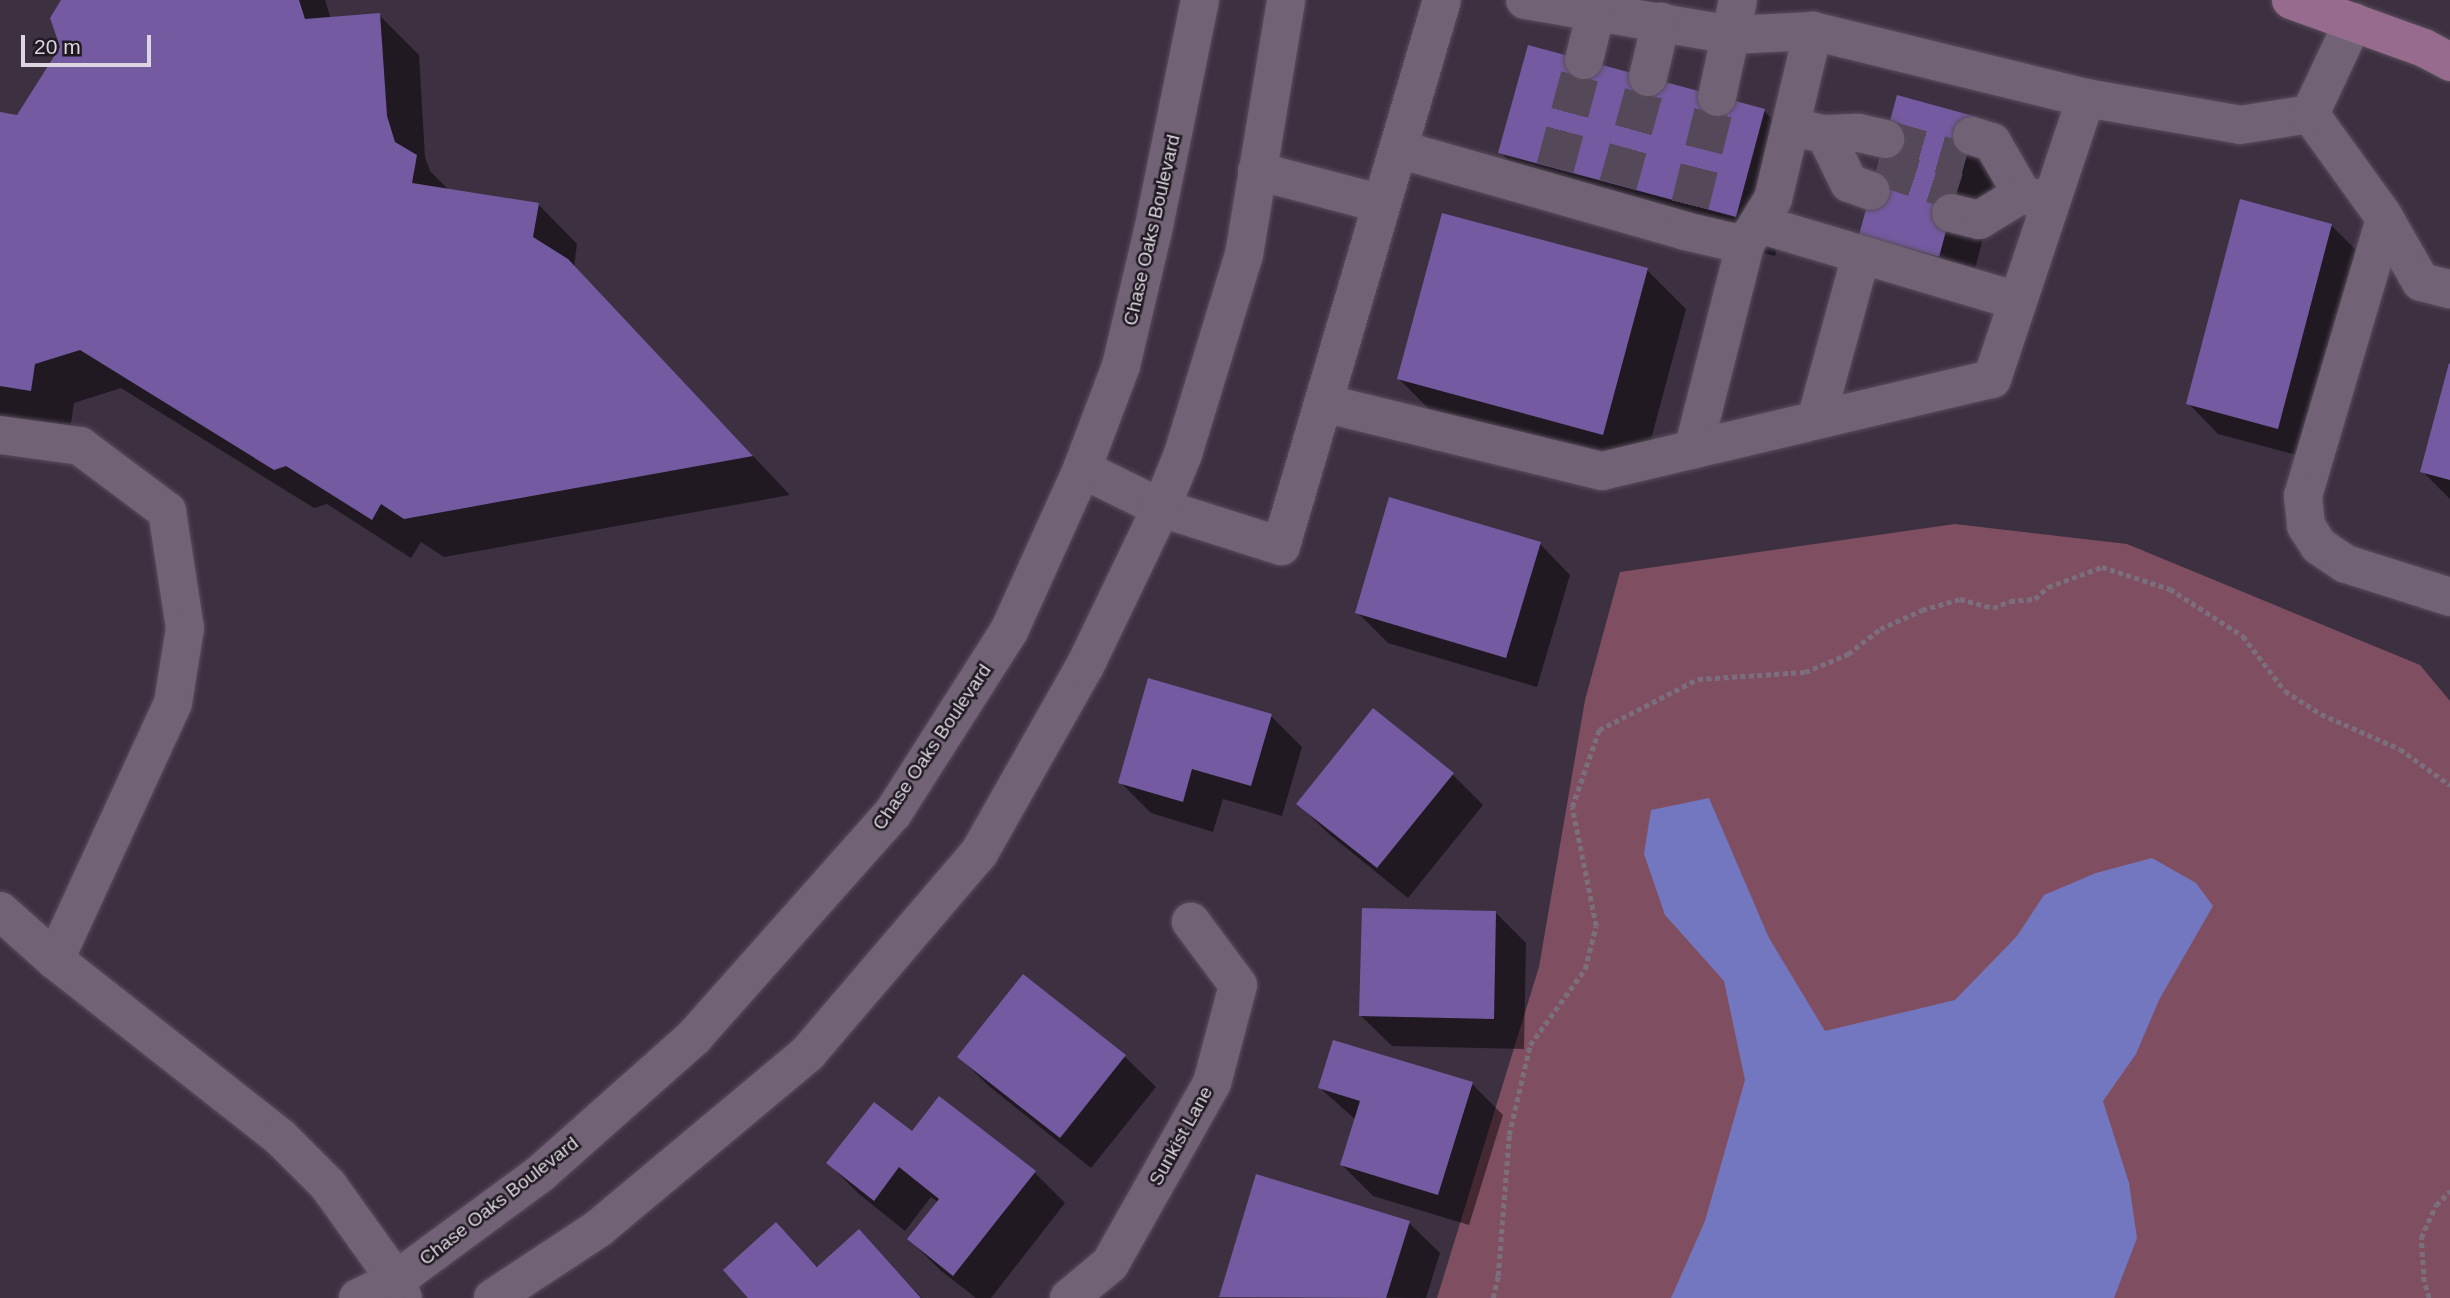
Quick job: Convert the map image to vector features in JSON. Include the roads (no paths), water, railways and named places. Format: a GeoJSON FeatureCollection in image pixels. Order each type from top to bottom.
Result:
{"type":"FeatureCollection","features":[{"type":"Feature","properties":{"kind":"main road"},"geometry":{"type":"LineString","coordinates":[[2291,0],[2360,11],[2450,62]]}},
{"type":"Feature","properties":{"kind":"street","name":"Chase Oaks Boulevard"},"geometry":{"type":"LineString","coordinates":[[358,1298],[400,1289],[541,1173],[694,1037],[893,813],[1009,631],[1082,469],[1121,366],[1156,218],[1200,0]]}},
{"type":"Feature","properties":{"kind":"street"},"geometry":{"type":"LineString","coordinates":[[493,1298],[598,1228],[808,1053],[979,853],[1085,666],[1161,508],[1183,454],[1244,255],[1286,0]]}},
{"type":"Feature","properties":{"kind":"street"},"geometry":{"type":"LineString","coordinates":[[1082,469],[1161,508],[1281,545],[1442,0]]}},
{"type":"Feature","properties":{"kind":"street"},"geometry":{"type":"LineString","coordinates":[[1525,0],[1661,22],[1735,17],[1813,31],[2086,98],[2240,125],[2310,114]]}},
{"type":"Feature","properties":{"kind":"street"},"geometry":{"type":"LineString","coordinates":[[2310,114],[2360,11]]}},
{"type":"Feature","properties":{"kind":"street"},"geometry":{"type":"LineString","coordinates":[[1584,60],[1596,12]]}},
{"type":"Feature","properties":{"kind":"street"},"geometry":{"type":"LineString","coordinates":[[1717,97],[1735,17]]}},
{"type":"Feature","properties":{"kind":"street"},"geometry":{"type":"LineString","coordinates":[[1648,77],[1661,22]]}},
{"type":"Feature","properties":{"kind":"street"},"geometry":{"type":"LineString","coordinates":[[1693,450],[1752,235],[1808,131],[1813,31]]}},
{"type":"Feature","properties":{"kind":"street"},"geometry":{"type":"LineString","coordinates":[[1323,403],[1602,471],[1992,379],[2018,301],[2036,198],[2086,98]]}},
{"type":"Feature","properties":{"kind":"street"},"geometry":{"type":"LineString","coordinates":[[2310,114],[2385,219],[2421,282],[2450,289]]}},
{"type":"Feature","properties":{"kind":"street"},"geometry":{"type":"LineString","coordinates":[[1808,131],[1859,133],[1882,153],[1849,183],[1808,131]]}},
{"type":"Feature","properties":{"kind":"street"},"geometry":{"type":"LineString","coordinates":[[1398,149],[1552,180],[1752,235],[1861,256],[2018,301]]}},
{"type":"Feature","properties":{"kind":"street"},"geometry":{"type":"LineString","coordinates":[[1990,168],[2036,198],[1979,220],[1961,176],[1990,168]]}},
{"type":"Feature","properties":{"kind":"street"},"geometry":{"type":"LineString","coordinates":[[1257,172],[1382,204]]}},
{"type":"Feature","properties":{"kind":"street"},"geometry":{"type":"LineString","coordinates":[[2385,219],[2302,496],[2306,526],[2319,546],[2346,564],[2450,597]]}},
{"type":"Feature","properties":{"kind":"street"},"geometry":{"type":"LineString","coordinates":[[1816,421],[1861,256]]}},
{"type":"Feature","properties":{"kind":"street"},"geometry":{"type":"LineString","coordinates":[[0,435],[80,446],[167,511],[185,628],[173,703],[55,960]]}},
{"type":"Feature","properties":{"kind":"street"},"geometry":{"type":"LineString","coordinates":[[0,911],[55,960],[280,1137],[328,1185],[400,1289]]}},
{"type":"Feature","properties":{"kind":"street","name":"Sunkist Lane"},"geometry":{"type":"LineString","coordinates":[[1069,1298],[1110,1264],[1212,1083],[1238,985],[1191,922]]}},
{"type":"Feature","properties":{"kind":"water"},"geometry":{"type":"Polygon","coordinates":[[[1709,798],[1769,938],[1825,1031],[1955,1000],[2017,936],[2044,895],[2096,873],[2152,858],[2196,883],[2213,906],[2159,1000],[2136,1054],[2103,1101],[2129,1183],[2137,1238],[2114,1298],[1671,1298],[1705,1221],[1745,1080],[1724,981],[1665,915],[1644,854],[1651,810],[1709,798]]]}},
{"type":"Feature","properties":{"kind":"tunnel"},"geometry":{"type":"LineString","coordinates":[[1555,168],[1584,60]]}},
{"type":"Feature","properties":{"kind":"tunnel"},"geometry":{"type":"LineString","coordinates":[[1618,185],[1648,77]]}},
{"type":"Feature","properties":{"kind":"tunnel"},"geometry":{"type":"LineString","coordinates":[[1690,205],[1717,97]]}},
{"type":"Feature","properties":{"kind":"tunnel"},"geometry":{"type":"LineString","coordinates":[[1885,139],[1965,162]]}},
{"type":"Feature","properties":{"kind":"tunnel"},"geometry":{"type":"LineString","coordinates":[[1878,166],[1957,192]]}}]}
